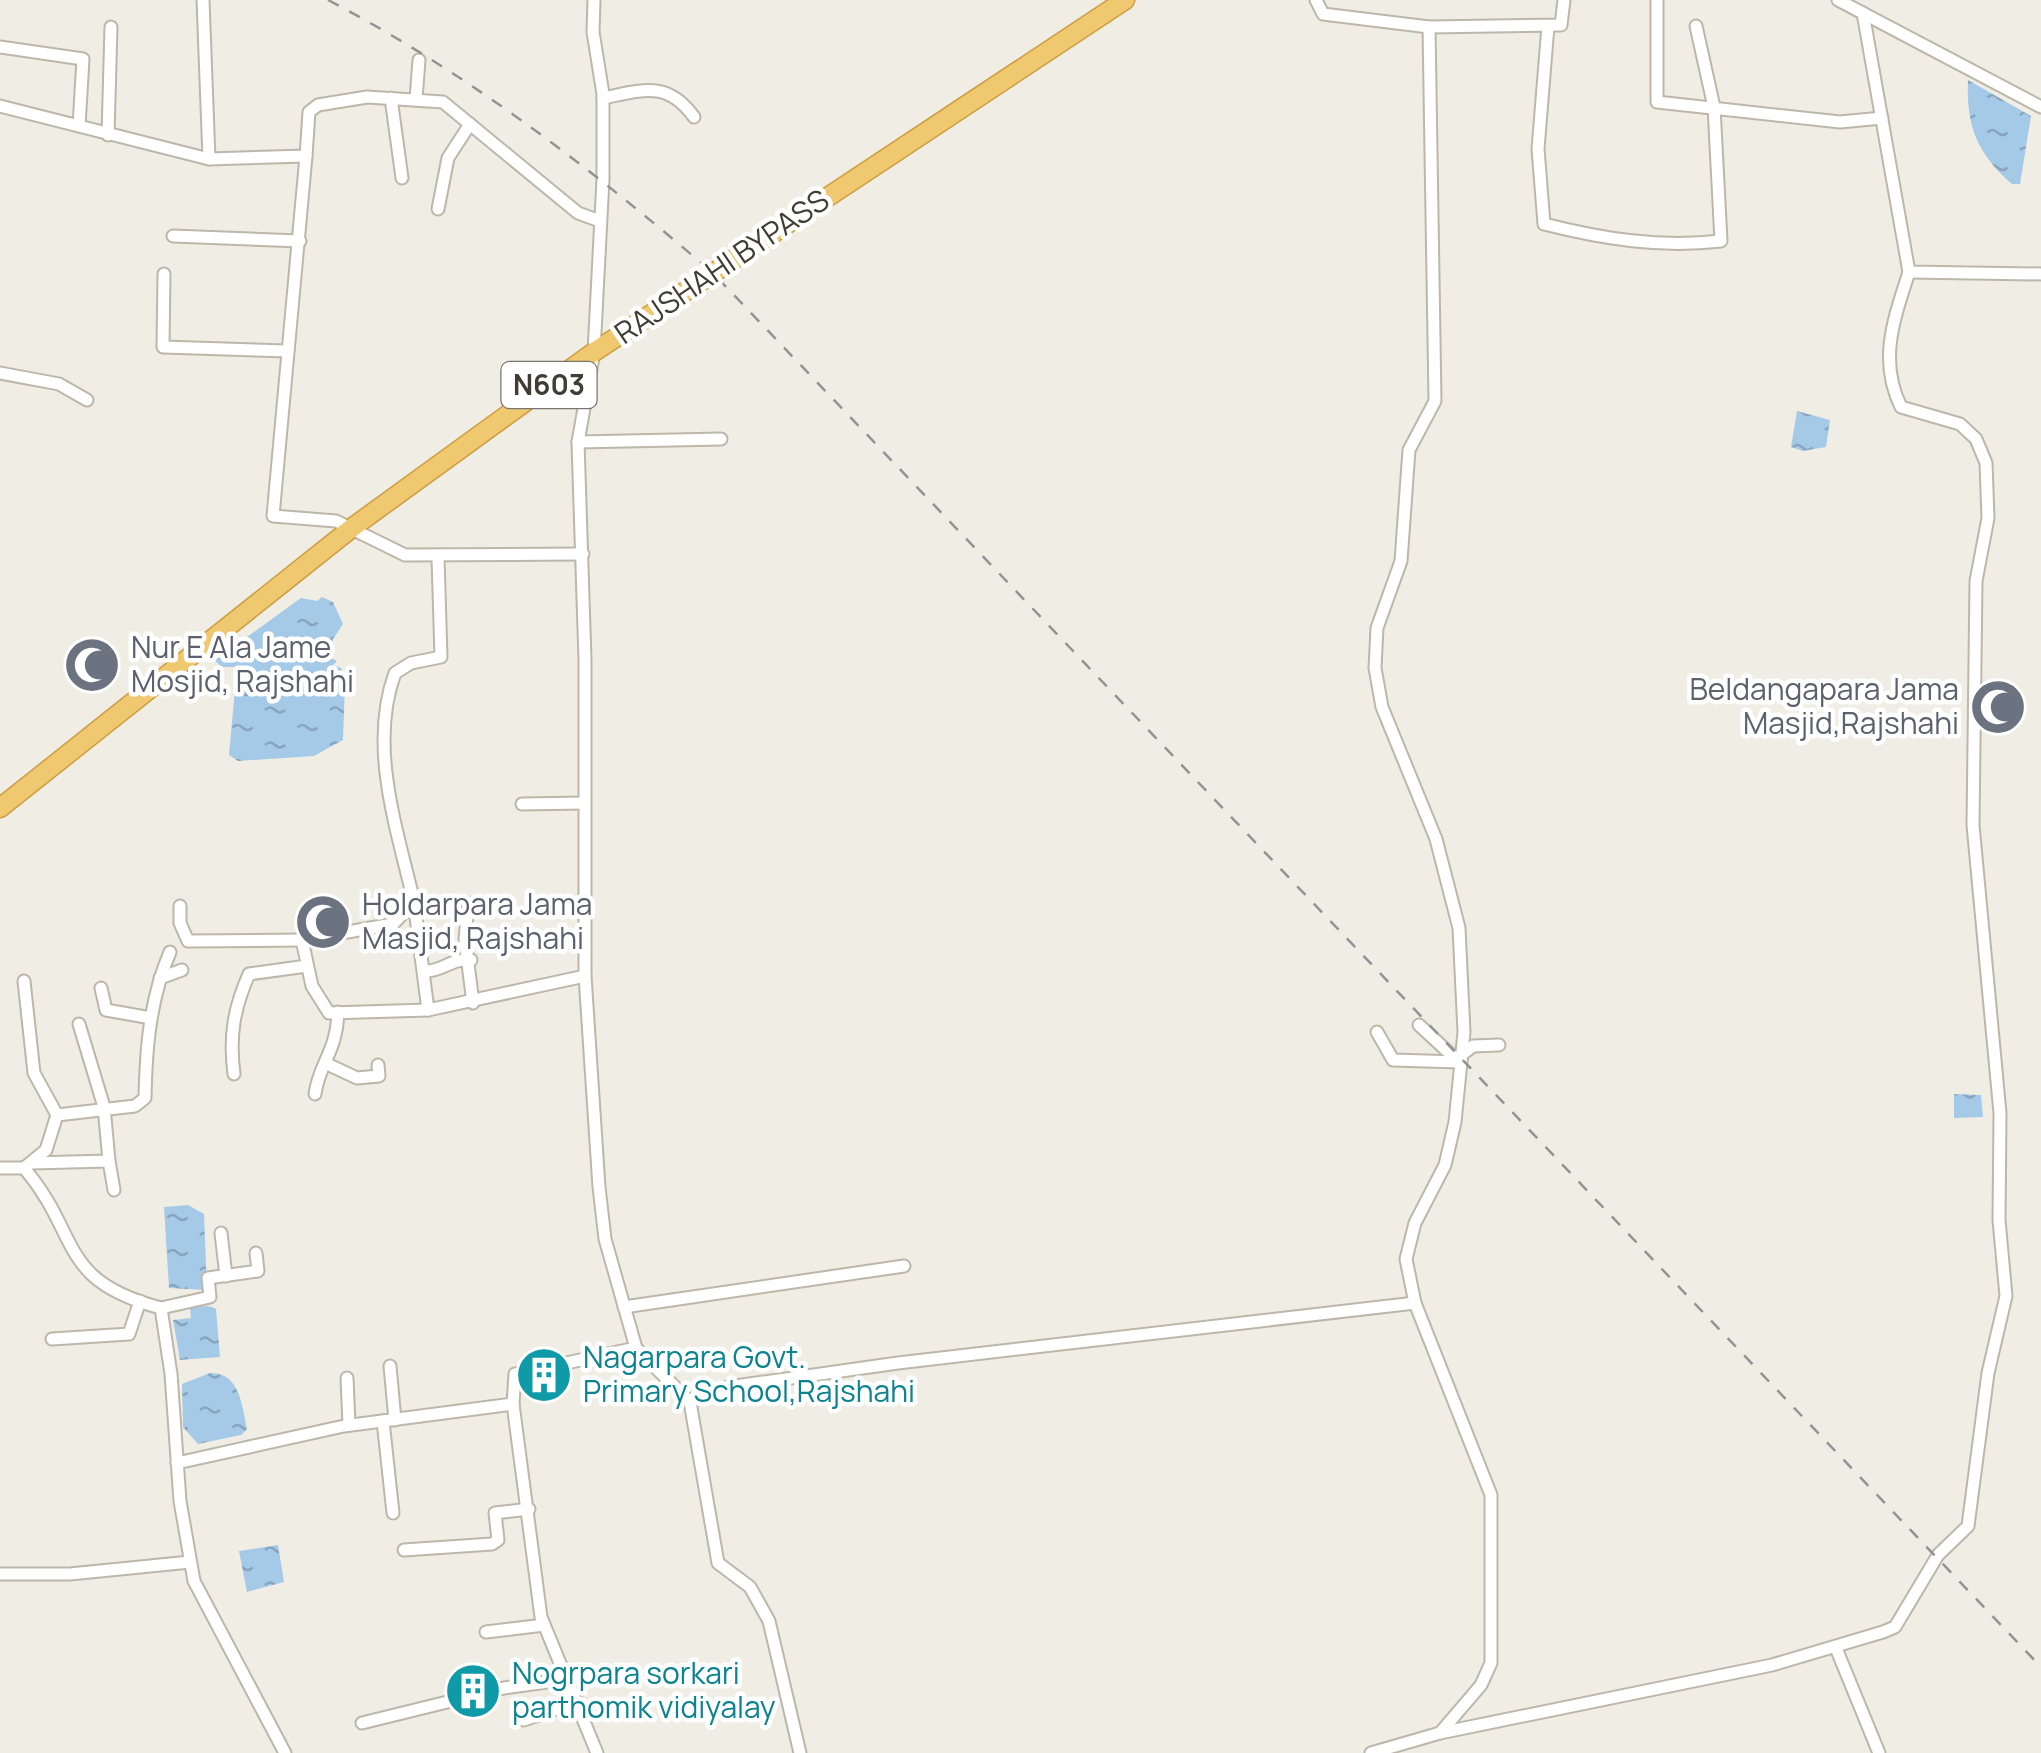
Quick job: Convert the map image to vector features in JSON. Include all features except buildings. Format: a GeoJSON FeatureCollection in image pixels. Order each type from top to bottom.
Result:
{"type":"FeatureCollection","features":[{"type":"Feature","properties":{"kind":"highway","name":"RAJSHAHI BYPASS"},"geometry":{"type":"LineString","coordinates":[[0,808],[353,527],[594,352],[1125,0]]}},
{"type":"Feature","properties":{"kind":"street"},"geometry":{"type":"LineString","coordinates":[[203,0],[208,159]]}},
{"type":"Feature","properties":{"kind":"street"},"geometry":{"type":"LineString","coordinates":[[594,0],[593,32],[603,98],[600,221],[594,352],[578,442],[583,554],[585,976],[605,1240],[636,1348],[690,1402],[718,1562],[750,1587],[764,1610],[800,1753]]}},
{"type":"Feature","properties":{"kind":"street"},"geometry":{"type":"LineString","coordinates":[[1316,0],[1323,14],[1429,27],[1561,25],[1564,0]]}},
{"type":"Feature","properties":{"kind":"street"},"geometry":{"type":"LineString","coordinates":[[1657,0],[1657,102],[1840,122],[1882,118]]}},
{"type":"Feature","properties":{"kind":"street"},"geometry":{"type":"LineString","coordinates":[[1843,1],[2041,107]]}},
{"type":"Feature","properties":{"kind":"street"},"geometry":{"type":"LineString","coordinates":[[1371,1753],[1440,1733],[1772,1666],[1895,1626],[1938,1555],[1968,1526],[1988,1373],[2006,1296],[1998,1220],[2000,1113],[1974,824],[1976,581],[1988,518],[1986,463],[1976,439],[1960,424],[1901,407],[1888,382],[1889,336],[1909,272],[1864,13]]}},
{"type":"Feature","properties":{"kind":"street"},"geometry":{"type":"LineString","coordinates":[[1548,26],[1538,149],[1544,224],[1606,240],[1691,244],[1721,241],[1714,107],[1696,26]]}},
{"type":"Feature","properties":{"kind":"street"},"geometry":{"type":"LineString","coordinates":[[108,135],[110,27]]}},
{"type":"Feature","properties":{"kind":"street"},"geometry":{"type":"LineString","coordinates":[[1429,27],[1436,401],[1408,450],[1402,561],[1377,628],[1374,668],[1382,707],[1436,839],[1458,928],[1464,1032],[1455,1122],[1445,1165],[1415,1223],[1406,1259],[1415,1303],[1486,1474],[1494,1518],[1490,1668],[1440,1733]]}},
{"type":"Feature","properties":{"kind":"street"},"geometry":{"type":"LineString","coordinates":[[0,48],[83,59],[79,126]]}},
{"type":"Feature","properties":{"kind":"street"},"geometry":{"type":"LineString","coordinates":[[416,99],[419,60]]}},
{"type":"Feature","properties":{"kind":"street"},"geometry":{"type":"LineString","coordinates":[[603,98],[660,90],[680,98],[694,117]]}},
{"type":"Feature","properties":{"kind":"street"},"geometry":{"type":"LineString","coordinates":[[583,554],[438,558],[406,555],[336,521],[273,516],[312,107],[366,97],[443,102],[578,213],[600,221]]}},
{"type":"Feature","properties":{"kind":"street"},"geometry":{"type":"LineString","coordinates":[[391,98],[402,178]]}},
{"type":"Feature","properties":{"kind":"street"},"geometry":{"type":"LineString","coordinates":[[0,106],[208,159],[306,156]]}},
{"type":"Feature","properties":{"kind":"street"},"geometry":{"type":"LineString","coordinates":[[438,209],[448,158],[470,124]]}},
{"type":"Feature","properties":{"kind":"street"},"geometry":{"type":"LineString","coordinates":[[173,236],[300,241]]}},
{"type":"Feature","properties":{"kind":"street"},"geometry":{"type":"LineString","coordinates":[[1909,272],[2041,274]]}},
{"type":"Feature","properties":{"kind":"street"},"geometry":{"type":"LineString","coordinates":[[164,274],[163,346],[288,351]]}},
{"type":"Feature","properties":{"kind":"street"},"geometry":{"type":"LineString","coordinates":[[0,373],[59,384],[87,400]]}},
{"type":"Feature","properties":{"kind":"street"},"geometry":{"type":"LineString","coordinates":[[578,442],[721,440]]}},
{"type":"Feature","properties":{"kind":"street"},"geometry":{"type":"LineString","coordinates":[[428,1010],[426,971],[414,902],[389,796],[383,724],[395,673],[412,663],[441,657],[438,558]]}},
{"type":"Feature","properties":{"kind":"street"},"geometry":{"type":"LineString","coordinates":[[522,804],[584,803]]}},
{"type":"Feature","properties":{"kind":"street"},"geometry":{"type":"LineString","coordinates":[[180,906],[180,922],[188,940],[302,940],[393,924],[414,902]]}},
{"type":"Feature","properties":{"kind":"street"},"geometry":{"type":"LineString","coordinates":[[468,903],[465,940],[471,960],[473,1003]]}},
{"type":"Feature","properties":{"kind":"street"},"geometry":{"type":"LineString","coordinates":[[302,940],[312,986],[329,1012],[428,1010],[585,976]]}},
{"type":"Feature","properties":{"kind":"street"},"geometry":{"type":"LineString","coordinates":[[56,1115],[135,1106],[145,1098],[156,981],[170,952]]}},
{"type":"Feature","properties":{"kind":"street"},"geometry":{"type":"LineString","coordinates":[[426,971],[438,971],[454,960],[471,960]]}},
{"type":"Feature","properties":{"kind":"street"},"geometry":{"type":"LineString","coordinates":[[234,1074],[232,1026],[250,974],[307,966]]}},
{"type":"Feature","properties":{"kind":"street"},"geometry":{"type":"LineString","coordinates":[[156,981],[182,970]]}},
{"type":"Feature","properties":{"kind":"street"},"geometry":{"type":"LineString","coordinates":[[24,981],[34,1073],[56,1115],[46,1150],[27,1165]]}},
{"type":"Feature","properties":{"kind":"street"},"geometry":{"type":"LineString","coordinates":[[101,988],[106,1010],[152,1018]]}},
{"type":"Feature","properties":{"kind":"street"},"geometry":{"type":"LineString","coordinates":[[315,1094],[318,1072],[338,1040],[338,1012]]}},
{"type":"Feature","properties":{"kind":"street"},"geometry":{"type":"LineString","coordinates":[[80,1024],[104,1107],[114,1190]]}},
{"type":"Feature","properties":{"kind":"street"},"geometry":{"type":"LineString","coordinates":[[1419,1025],[1460,1059]]}},
{"type":"Feature","properties":{"kind":"street"},"geometry":{"type":"LineString","coordinates":[[1378,1032],[1394,1060],[1460,1059],[1474,1046],[1500,1044]]}},
{"type":"Feature","properties":{"kind":"street"},"geometry":{"type":"LineString","coordinates":[[326,1064],[357,1078],[379,1076],[378,1066]]}},
{"type":"Feature","properties":{"kind":"street"},"geometry":{"type":"LineString","coordinates":[[0,1168],[110,1161]]}},
{"type":"Feature","properties":{"kind":"street"},"geometry":{"type":"LineString","coordinates":[[27,1165],[76,1262],[114,1292],[161,1308],[210,1297],[208,1278],[258,1271],[256,1254]]}},
{"type":"Feature","properties":{"kind":"street"},"geometry":{"type":"LineString","coordinates":[[221,1232],[226,1276]]}},
{"type":"Feature","properties":{"kind":"street"},"geometry":{"type":"LineString","coordinates":[[624,1307],[904,1266]]}},
{"type":"Feature","properties":{"kind":"street"},"geometry":{"type":"LineString","coordinates":[[52,1339],[129,1334],[140,1302]]}},
{"type":"Feature","properties":{"kind":"street"},"geometry":{"type":"LineString","coordinates":[[690,1402],[728,1387],[898,1363],[1415,1303]]}},
{"type":"Feature","properties":{"kind":"street"},"geometry":{"type":"LineString","coordinates":[[161,1308],[190,1562],[199,1596],[270,1717],[285,1753]]}},
{"type":"Feature","properties":{"kind":"street"},"geometry":{"type":"LineString","coordinates":[[597,1753],[544,1625],[514,1404],[515,1374],[636,1348]]}},
{"type":"Feature","properties":{"kind":"street"},"geometry":{"type":"LineString","coordinates":[[390,1366],[393,1512]]}},
{"type":"Feature","properties":{"kind":"street"},"geometry":{"type":"LineString","coordinates":[[348,1378],[348,1425]]}},
{"type":"Feature","properties":{"kind":"street"},"geometry":{"type":"LineString","coordinates":[[177,1463],[348,1425],[514,1404]]}},
{"type":"Feature","properties":{"kind":"street"},"geometry":{"type":"LineString","coordinates":[[404,1550],[492,1544],[498,1540],[495,1513],[530,1510]]}},
{"type":"Feature","properties":{"kind":"street"},"geometry":{"type":"LineString","coordinates":[[0,1574],[70,1574],[190,1562]]}},
{"type":"Feature","properties":{"kind":"street"},"geometry":{"type":"LineString","coordinates":[[486,1632],[544,1625]]}},
{"type":"Feature","properties":{"kind":"street"},"geometry":{"type":"LineString","coordinates":[[1836,1648],[1879,1753]]}},
{"type":"Feature","properties":{"kind":"street"},"geometry":{"type":"LineString","coordinates":[[362,1723],[504,1688],[568,1679]]}},
{"type":"Feature","properties":{"kind":"street"},"geometry":{"type":"LineString","coordinates":[[524,1720],[578,1702]]}},
{"type":"Feature","properties":{"kind":"water"},"geometry":{"type":"Polygon","coordinates":[[[1968,80],[2031,116],[2020,184],[2012,184],[2000,173],[1976,138],[1969,111],[1968,80]]]}},
{"type":"Feature","properties":{"kind":"water"},"geometry":{"type":"Polygon","coordinates":[[[1797,411],[1830,420],[1826,447],[1803,451],[1791,447],[1797,411]]]}},
{"type":"Feature","properties":{"kind":"water"},"geometry":{"type":"Polygon","coordinates":[[[322,597],[333,602],[343,624],[333,639],[331,658],[337,661],[333,665],[341,668],[345,683],[343,740],[314,756],[238,761],[229,755],[237,667],[221,667],[215,660],[301,598],[317,601],[322,597]]]}},
{"type":"Feature","properties":{"kind":"water"},"geometry":{"type":"Polygon","coordinates":[[[1954,1094],[1981,1095],[1983,1117],[1954,1118],[1954,1094]]]}},
{"type":"Feature","properties":{"kind":"water"},"geometry":{"type":"Polygon","coordinates":[[[188,1205],[204,1214],[207,1290],[169,1288],[164,1207],[188,1205]]]}},
{"type":"Feature","properties":{"kind":"water"},"geometry":{"type":"Polygon","coordinates":[[[190,1307],[216,1309],[220,1357],[180,1360],[173,1320],[191,1318],[190,1307]]]}},
{"type":"Feature","properties":{"kind":"water"},"geometry":{"type":"Polygon","coordinates":[[[210,1373],[220,1374],[234,1384],[247,1429],[241,1435],[198,1444],[183,1427],[182,1384],[210,1373]]]}},
{"type":"Feature","properties":{"kind":"water"},"geometry":{"type":"Polygon","coordinates":[[[278,1545],[284,1582],[247,1592],[239,1551],[278,1545]]]}},
{"type":"Feature","properties":{"kind":"railway"},"geometry":{"type":"LineString","coordinates":[[328,0],[431,60],[528,125],[712,272],[2041,1667]]}},
{"type":"Feature","properties":{"kind":"place","name":"Nur E Ala Jame Mosjid, Rajshahi"},"geometry":{"type":"Point","coordinates":[92,665]}},
{"type":"Feature","properties":{"kind":"place","name":"Beldangapara Jama Masjid,Rajshahi"},"geometry":{"type":"Point","coordinates":[1998,707]}},
{"type":"Feature","properties":{"kind":"place","name":"Holdarpara Jama Masjid, Rajshahi"},"geometry":{"type":"Point","coordinates":[323,922]}},
{"type":"Feature","properties":{"kind":"place","name":"Nagarpara Govt. Primary School,Rajshahi"},"geometry":{"type":"Point","coordinates":[544,1375]}},
{"type":"Feature","properties":{"kind":"place","name":"Nogrpara sorkari parthomik vidiyalay"},"geometry":{"type":"Point","coordinates":[473,1691]}}]}
